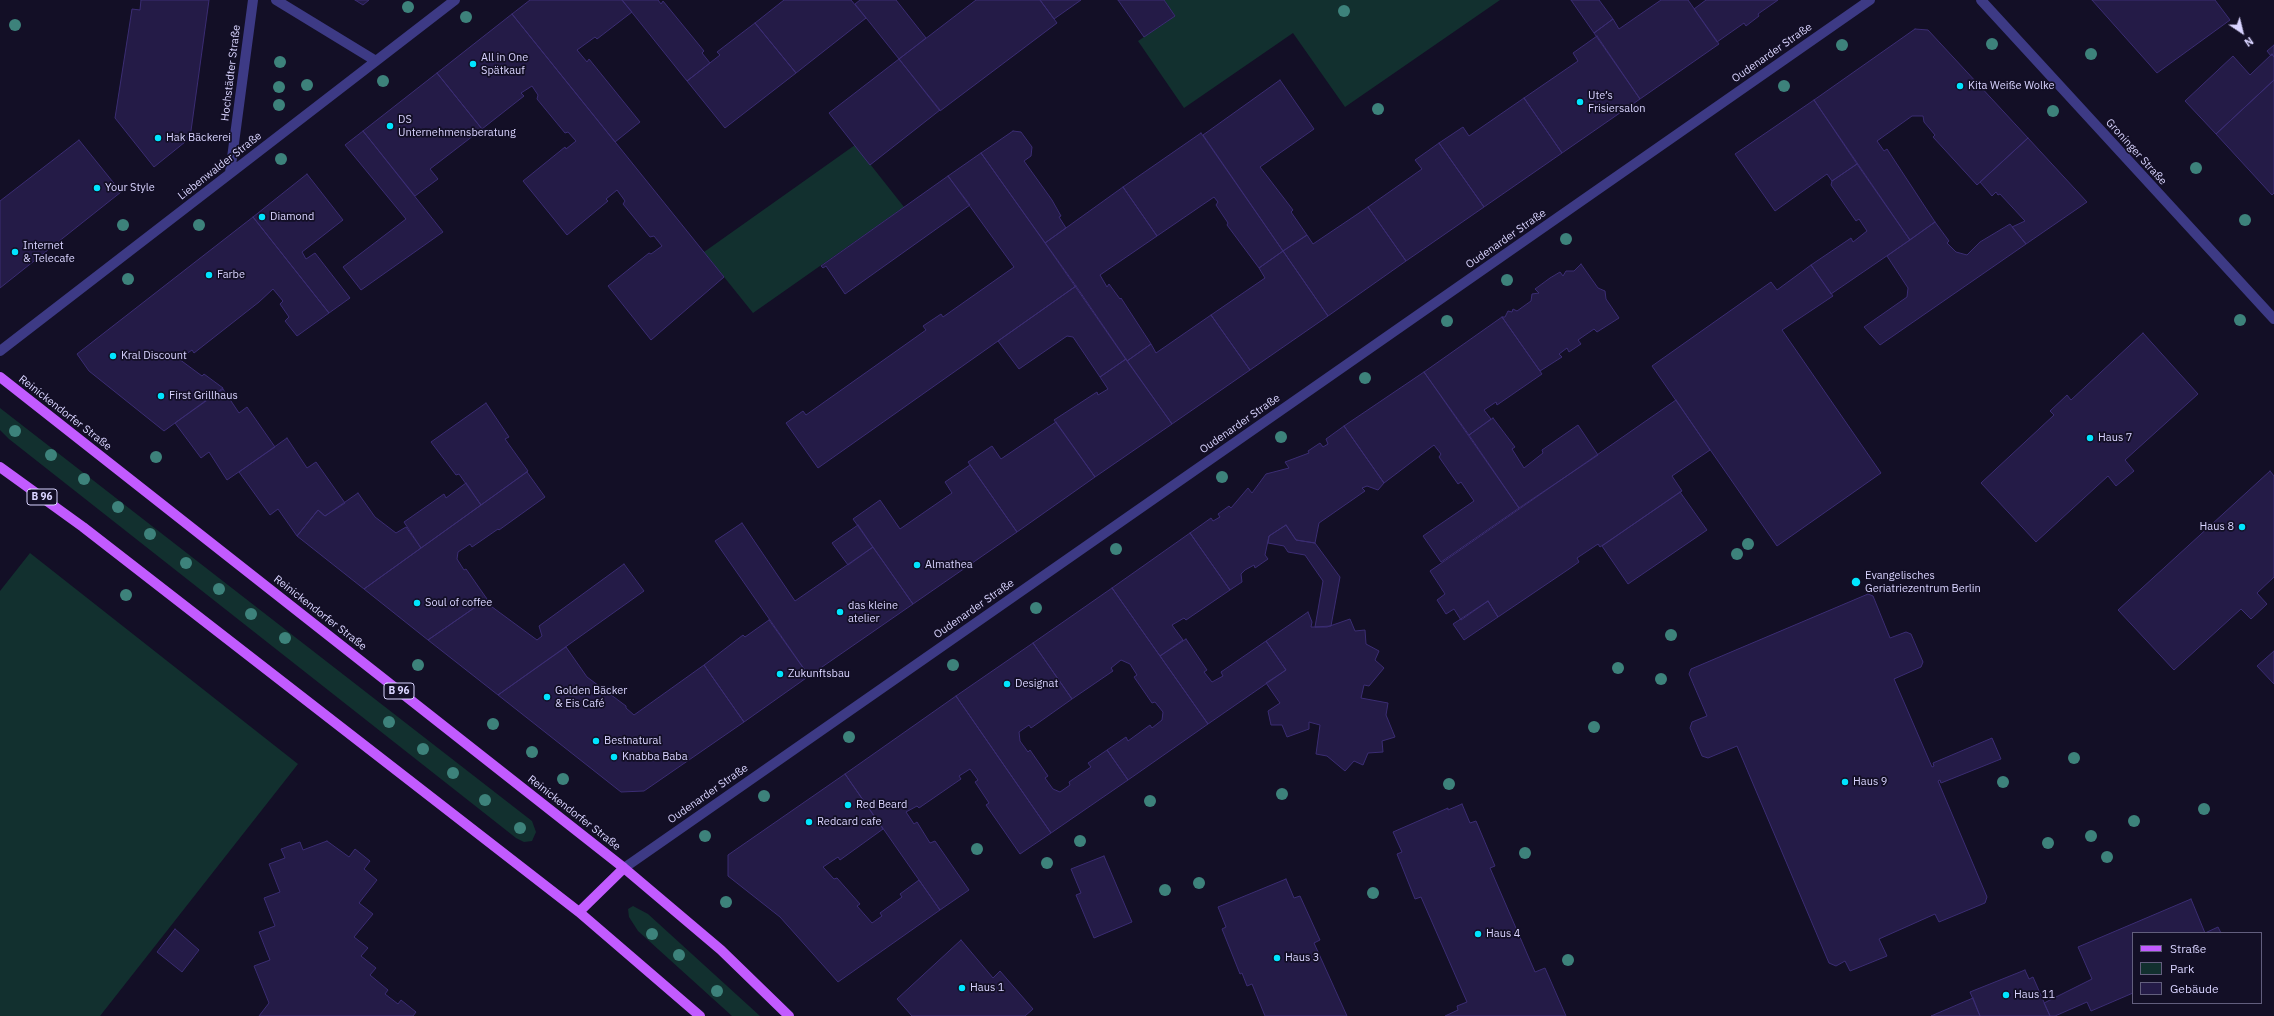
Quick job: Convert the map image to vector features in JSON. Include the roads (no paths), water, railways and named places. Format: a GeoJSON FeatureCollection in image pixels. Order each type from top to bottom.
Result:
{"type":"FeatureCollection","features":[{"type":"Feature","properties":{"kind":"main road","name":"Reinickendorfer Straße"},"geometry":{"type":"LineString","coordinates":[[0,377],[624,868],[721,950],[789,1016]]}},
{"type":"Feature","properties":{"kind":"main road","name":"B 96"},"geometry":{"type":"LineString","coordinates":[[0,467],[83,527],[579,912],[700,1016]]}},
{"type":"Feature","properties":{"kind":"main road"},"geometry":{"type":"LineString","coordinates":[[579,912],[624,868]]}},
{"type":"Feature","properties":{"kind":"street","name":"Hochstädter Straße"},"geometry":{"type":"LineString","coordinates":[[230,173],[252,0]]}},
{"type":"Feature","properties":{"kind":"street"},"geometry":{"type":"LineString","coordinates":[[276,0],[376,61]]}},
{"type":"Feature","properties":{"kind":"street","name":"Liebenwalder Straße"},"geometry":{"type":"LineString","coordinates":[[0,351],[455,0]]}},
{"type":"Feature","properties":{"kind":"street","name":"Oudenarder Straße"},"geometry":{"type":"LineString","coordinates":[[624,868],[1870,0]]}},
{"type":"Feature","properties":{"kind":"street","name":"Groninger Straße"},"geometry":{"type":"LineString","coordinates":[[1981,0],[2274,319]]}},
{"type":"Feature","properties":{"kind":"place","name":"All in One Spätkauf"},"geometry":{"type":"Point","coordinates":[473,64]}},
{"type":"Feature","properties":{"kind":"place","name":"Kita Weiße Wolke"},"geometry":{"type":"Point","coordinates":[1960,86]}},
{"type":"Feature","properties":{"kind":"place","name":"Ute’s Frisiersalon"},"geometry":{"type":"Point","coordinates":[1580,102]}},
{"type":"Feature","properties":{"kind":"place","name":"DS Unternehmensberatung"},"geometry":{"type":"Point","coordinates":[390,126]}},
{"type":"Feature","properties":{"kind":"place","name":"Hak Bäckerei"},"geometry":{"type":"Point","coordinates":[158,138]}},
{"type":"Feature","properties":{"kind":"place","name":"Your Style"},"geometry":{"type":"Point","coordinates":[97,188]}},
{"type":"Feature","properties":{"kind":"place","name":"Diamond"},"geometry":{"type":"Point","coordinates":[262,217]}},
{"type":"Feature","properties":{"kind":"place","name":"Internet & Telecafe"},"geometry":{"type":"Point","coordinates":[15,252]}},
{"type":"Feature","properties":{"kind":"place","name":"Farbe"},"geometry":{"type":"Point","coordinates":[209,275]}},
{"type":"Feature","properties":{"kind":"place","name":"Kral Discount"},"geometry":{"type":"Point","coordinates":[113,356]}},
{"type":"Feature","properties":{"kind":"place","name":"First Grillhaus"},"geometry":{"type":"Point","coordinates":[161,396]}},
{"type":"Feature","properties":{"kind":"place","name":"Haus 7"},"geometry":{"type":"Point","coordinates":[2090,438]}},
{"type":"Feature","properties":{"kind":"place","name":"Haus 8"},"geometry":{"type":"Point","coordinates":[2242,527]}},
{"type":"Feature","properties":{"kind":"place","name":"Almathea"},"geometry":{"type":"Point","coordinates":[917,565]}},
{"type":"Feature","properties":{"kind":"place","name":"Evangelisches Geriatriezentrum Berlin"},"geometry":{"type":"Point","coordinates":[1856,582]}},
{"type":"Feature","properties":{"kind":"place","name":"Soul of coffee"},"geometry":{"type":"Point","coordinates":[417,603]}},
{"type":"Feature","properties":{"kind":"place","name":"das kleine atelier"},"geometry":{"type":"Point","coordinates":[840,612]}},
{"type":"Feature","properties":{"kind":"place","name":"Zukunftsbau"},"geometry":{"type":"Point","coordinates":[780,674]}},
{"type":"Feature","properties":{"kind":"place","name":"Designat"},"geometry":{"type":"Point","coordinates":[1007,684]}},
{"type":"Feature","properties":{"kind":"place","name":"Golden Bäcker & Eis Café"},"geometry":{"type":"Point","coordinates":[547,697]}},
{"type":"Feature","properties":{"kind":"place","name":"Bestnatural"},"geometry":{"type":"Point","coordinates":[596,741]}},
{"type":"Feature","properties":{"kind":"place","name":"Knabba Baba"},"geometry":{"type":"Point","coordinates":[614,757]}},
{"type":"Feature","properties":{"kind":"place","name":"Haus 9"},"geometry":{"type":"Point","coordinates":[1845,782]}},
{"type":"Feature","properties":{"kind":"place","name":"Red Beard"},"geometry":{"type":"Point","coordinates":[848,805]}},
{"type":"Feature","properties":{"kind":"place","name":"Redcard cafe"},"geometry":{"type":"Point","coordinates":[809,822]}},
{"type":"Feature","properties":{"kind":"place","name":"Haus 4"},"geometry":{"type":"Point","coordinates":[1478,934]}},
{"type":"Feature","properties":{"kind":"place","name":"Haus 3"},"geometry":{"type":"Point","coordinates":[1277,958]}},
{"type":"Feature","properties":{"kind":"place","name":"Haus 1"},"geometry":{"type":"Point","coordinates":[962,988]}},
{"type":"Feature","properties":{"kind":"place","name":"Haus 11"},"geometry":{"type":"Point","coordinates":[2006,995]}}]}
